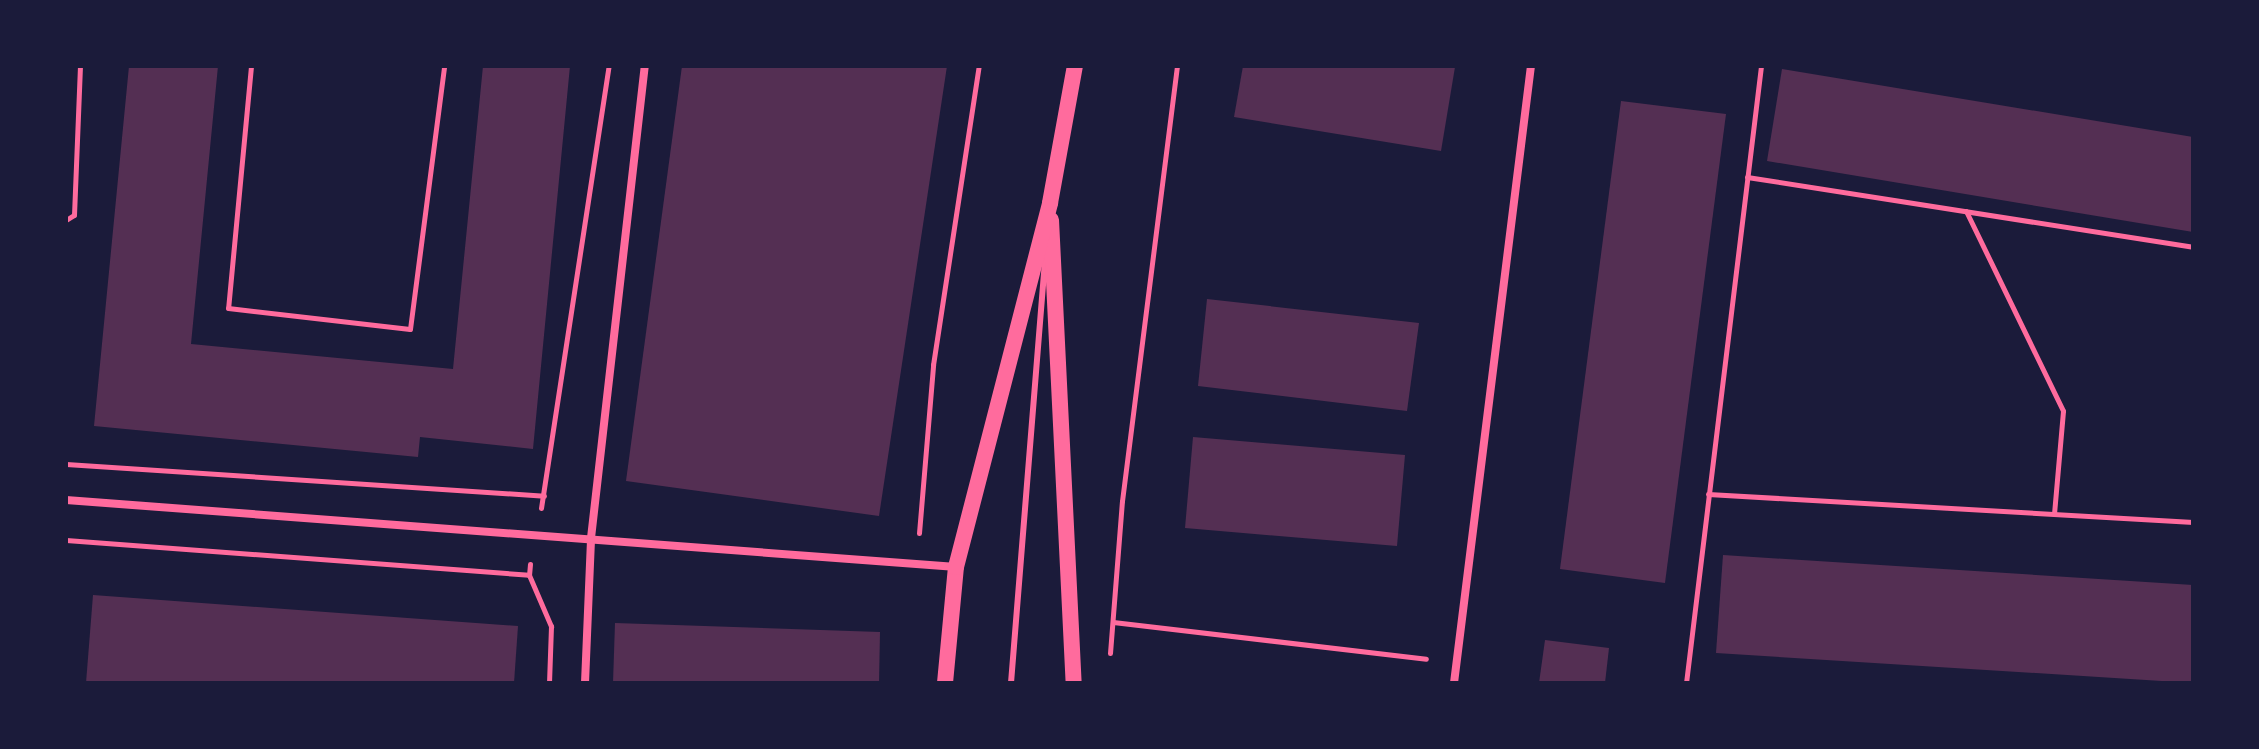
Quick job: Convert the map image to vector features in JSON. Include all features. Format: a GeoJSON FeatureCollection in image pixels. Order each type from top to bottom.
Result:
{"type":"FeatureCollection","features":[{"type":"Feature","properties":{"kind":"main road"},"geometry":{"type":"LineString","coordinates":[[945,683],[956,567],[1050,203],[1075,66]]}},
{"type":"Feature","properties":{"kind":"main road"},"geometry":{"type":"LineString","coordinates":[[1050,203],[1074,683]]}},
{"type":"Feature","properties":{"kind":"street"},"geometry":{"type":"LineString","coordinates":[[585,683],[591,538],[645,66]]}},
{"type":"Feature","properties":{"kind":"street"},"geometry":{"type":"LineString","coordinates":[[1454,683],[1531,66]]}},
{"type":"Feature","properties":{"kind":"street"},"geometry":{"type":"LineString","coordinates":[[66,500],[956,567]]}},
{"type":"Feature","properties":{"kind":"lane"},"geometry":{"type":"LineString","coordinates":[[1011,683],[1050,203]]}},
{"type":"Feature","properties":{"kind":"path"},"geometry":{"type":"LineString","coordinates":[[66,220],[74,215],[80,66]]}},
{"type":"Feature","properties":{"kind":"path"},"geometry":{"type":"LineString","coordinates":[[251,66],[228,308],[410,329],[444,66]]}},
{"type":"Feature","properties":{"kind":"path"},"geometry":{"type":"LineString","coordinates":[[549,683],[551,626],[529,575],[534,534],[544,496],[609,66]]}},
{"type":"Feature","properties":{"kind":"path"},"geometry":{"type":"LineString","coordinates":[[917,563],[933,365],[979,66]]}},
{"type":"Feature","properties":{"kind":"path"},"geometry":{"type":"LineString","coordinates":[[1109,668],[1122,501],[1177,66]]}},
{"type":"Feature","properties":{"kind":"path"},"geometry":{"type":"LineString","coordinates":[[1686,683],[1761,66]]}},
{"type":"Feature","properties":{"kind":"path"},"geometry":{"type":"LineString","coordinates":[[1747,177],[2193,247]]}},
{"type":"Feature","properties":{"kind":"path"},"geometry":{"type":"LineString","coordinates":[[1966,211],[2063,411],[2054,514]]}},
{"type":"Feature","properties":{"kind":"path"},"geometry":{"type":"LineString","coordinates":[[66,464],[544,496]]}},
{"type":"Feature","properties":{"kind":"path"},"geometry":{"type":"LineString","coordinates":[[1708,494],[2193,522]]}},
{"type":"Feature","properties":{"kind":"path"},"geometry":{"type":"LineString","coordinates":[[66,540],[529,575]]}},
{"type":"Feature","properties":{"kind":"path"},"geometry":{"type":"LineString","coordinates":[[1113,622],[1455,663]]}},
{"type":"Feature","properties":{"kind":"building"},"geometry":{"type":"Polygon","coordinates":[[[129,66],[218,66],[191,344],[453,369],[483,66],[570,66],[533,449],[420,437],[418,457],[94,426],[129,66]]]}},
{"type":"Feature","properties":{"kind":"building"},"geometry":{"type":"Polygon","coordinates":[[[682,66],[947,66],[879,516],[626,481],[682,66]]]}},
{"type":"Feature","properties":{"kind":"building"},"geometry":{"type":"Polygon","coordinates":[[[1243,66],[1455,67],[1441,151],[1234,117],[1243,66]]]}},
{"type":"Feature","properties":{"kind":"building"},"geometry":{"type":"Polygon","coordinates":[[[1782,69],[2193,137],[2193,232],[1767,161],[1782,69]]]}},
{"type":"Feature","properties":{"kind":"building"},"geometry":{"type":"Polygon","coordinates":[[[1621,101],[1726,114],[1665,583],[1560,569],[1621,101]]]}},
{"type":"Feature","properties":{"kind":"building"},"geometry":{"type":"Polygon","coordinates":[[[1207,299],[1419,323],[1407,411],[1198,386],[1207,299]]]}},
{"type":"Feature","properties":{"kind":"building"},"geometry":{"type":"Polygon","coordinates":[[[1193,437],[1405,455],[1397,546],[1185,528],[1193,437]]]}},
{"type":"Feature","properties":{"kind":"building"},"geometry":{"type":"Polygon","coordinates":[[[1723,555],[2193,585],[2193,683],[1716,653],[1723,555]]]}},
{"type":"Feature","properties":{"kind":"building"},"geometry":{"type":"Polygon","coordinates":[[[93,595],[518,626],[514,683],[86,683],[93,595]]]}},
{"type":"Feature","properties":{"kind":"building"},"geometry":{"type":"Polygon","coordinates":[[[615,623],[880,632],[879,683],[613,683],[615,623]]]}},
{"type":"Feature","properties":{"kind":"building"},"geometry":{"type":"Polygon","coordinates":[[[1545,640],[1609,648],[1605,683],[1539,683],[1545,640]]]}}]}
